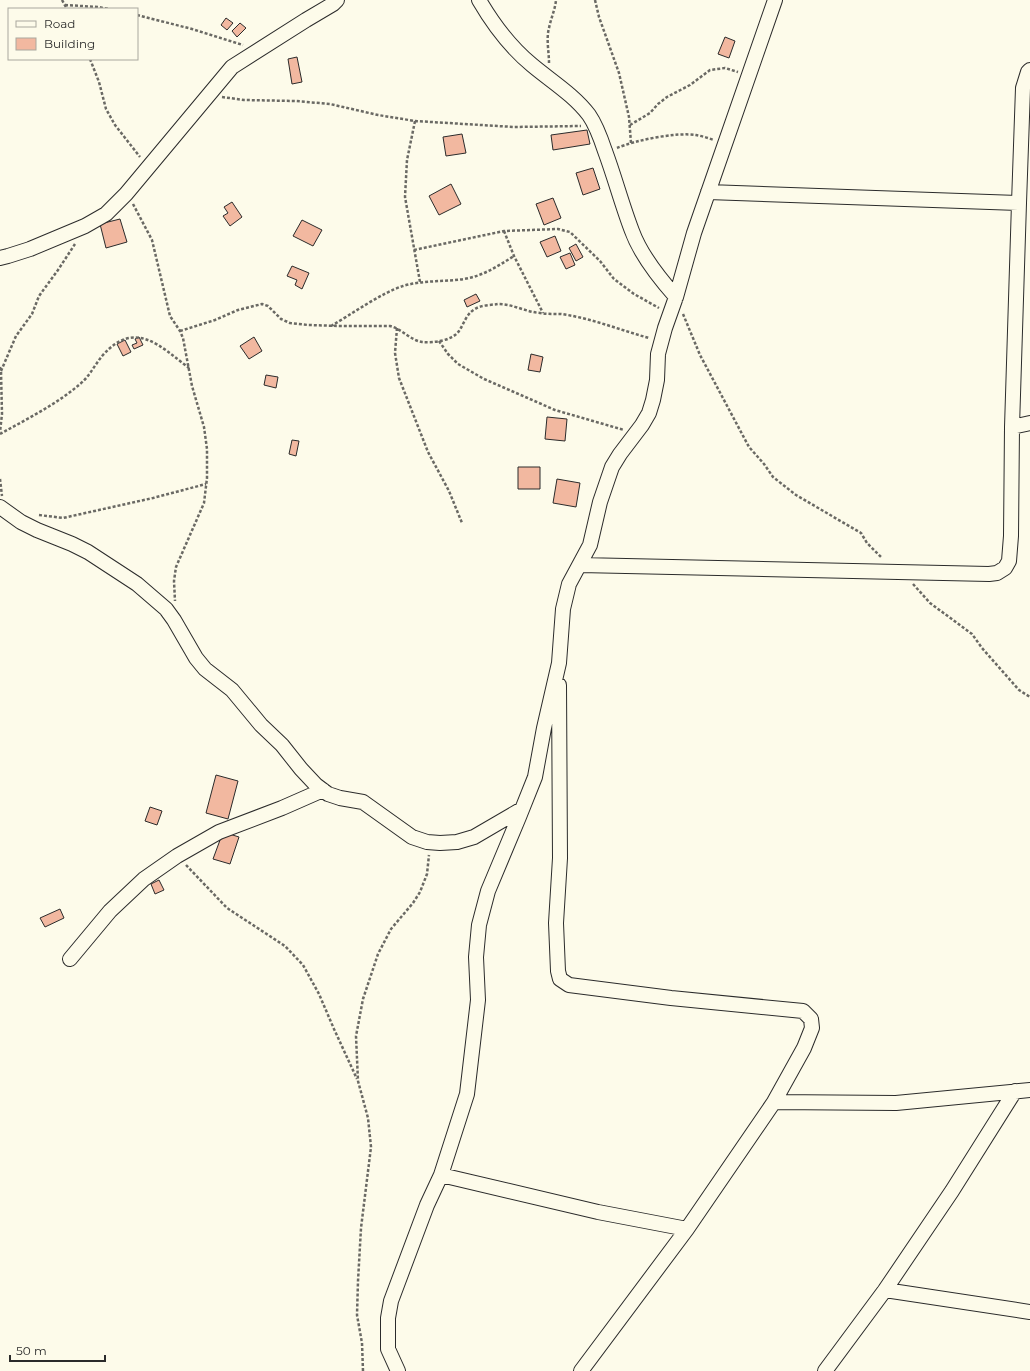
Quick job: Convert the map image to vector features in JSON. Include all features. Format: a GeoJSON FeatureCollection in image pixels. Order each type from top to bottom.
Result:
{"type":"FeatureCollection","features":[{"type":"Feature","properties":{"kind":"street"},"geometry":{"type":"LineString","coordinates":[[0,258],[30,249],[86,226],[106,214],[126,194],[232,66],[335,2],[347,0]]}},
{"type":"Feature","properties":{"kind":"street"},"geometry":{"type":"LineString","coordinates":[[478,0],[512,46],[532,65],[575,100],[590,116],[606,153],[633,233],[659,276],[675,297]]}},
{"type":"Feature","properties":{"kind":"street"},"geometry":{"type":"LineString","coordinates":[[581,1371],[688,1229],[774,1102],[804,1048],[812,1028],[812,1019],[803,1012],[671,998],[569,984],[560,979],[558,971],[556,923],[560,858],[559,663],[563,609],[569,584],[590,546],[600,502],[612,468],[649,413],[654,400],[657,380],[658,354],[661,342],[694,233],[775,0]]}},
{"type":"Feature","properties":{"kind":"street"},"geometry":{"type":"LineString","coordinates":[[580,565],[989,574],[997,573],[1005,568],[1009,561],[1011,536],[1012,427],[1023,88],[1030,70]]}},
{"type":"Feature","properties":{"kind":"street"},"geometry":{"type":"LineString","coordinates":[[708,192],[1019,203]]}},
{"type":"Feature","properties":{"kind":"street"},"geometry":{"type":"LineString","coordinates":[[1012,427],[1030,423]]}},
{"type":"Feature","properties":{"kind":"street"},"geometry":{"type":"LineString","coordinates":[[0,507],[21,522],[72,544],[113,568],[137,584],[166,609],[196,658],[205,669],[232,690],[301,769],[316,785],[328,794],[340,798],[364,802],[412,837],[427,842],[457,842],[474,838],[522,809]]}},
{"type":"Feature","properties":{"kind":"street"},"geometry":{"type":"LineString","coordinates":[[398,1371],[388,1349],[388,1318],[391,1301],[427,1205],[441,1175],[467,1094],[478,1000],[476,957],[482,910],[488,891],[535,776],[559,663]]}},
{"type":"Feature","properties":{"kind":"street"},"geometry":{"type":"LineString","coordinates":[[70,960],[110,911],[144,879],[177,856],[219,832],[282,808],[323,790]]}},
{"type":"Feature","properties":{"kind":"street"},"geometry":{"type":"LineString","coordinates":[[774,1102],[896,1103],[1030,1090]]}},
{"type":"Feature","properties":{"kind":"street"},"geometry":{"type":"LineString","coordinates":[[825,1371],[885,1290],[952,1191],[1015,1091]]}},
{"type":"Feature","properties":{"kind":"street"},"geometry":{"type":"LineString","coordinates":[[441,1175],[598,1212],[688,1229]]}},
{"type":"Feature","properties":{"kind":"street"},"geometry":{"type":"LineString","coordinates":[[885,1290],[1030,1311]]}},
{"type":"Feature","properties":{"kind":"path"},"geometry":{"type":"LineString","coordinates":[[62,0],[66,8]]}},
{"type":"Feature","properties":{"kind":"path"},"geometry":{"type":"LineString","coordinates":[[551,80],[548,40],[556,0]]}},
{"type":"Feature","properties":{"kind":"path"},"geometry":{"type":"LineString","coordinates":[[596,0],[600,17],[619,73],[629,117],[631,143]]}},
{"type":"Feature","properties":{"kind":"path"},"geometry":{"type":"LineString","coordinates":[[65,5],[104,8]]}},
{"type":"Feature","properties":{"kind":"path"},"geometry":{"type":"LineString","coordinates":[[138,15],[192,29],[259,49]]}},
{"type":"Feature","properties":{"kind":"path"},"geometry":{"type":"LineString","coordinates":[[90,60],[99,82],[106,109],[115,125],[148,167]]}},
{"type":"Feature","properties":{"kind":"path"},"geometry":{"type":"LineString","coordinates":[[630,125],[650,113],[667,97],[690,85],[710,70],[725,68],[749,76]]}},
{"type":"Feature","properties":{"kind":"path"},"geometry":{"type":"LineString","coordinates":[[208,96],[244,100],[296,101],[330,104],[378,115],[415,121],[514,126],[594,126]]}},
{"type":"Feature","properties":{"kind":"path"},"geometry":{"type":"LineString","coordinates":[[415,121],[407,160],[405,197],[420,282]]}},
{"type":"Feature","properties":{"kind":"path"},"geometry":{"type":"LineString","coordinates":[[606,153],[631,143],[681,134],[696,135],[725,143]]}},
{"type":"Feature","properties":{"kind":"path"},"geometry":{"type":"LineString","coordinates":[[126,194],[140,216],[152,240],[170,316],[180,331],[192,386],[204,427],[207,450],[204,503],[176,568],[174,581],[176,611],[174,620]]}},
{"type":"Feature","properties":{"kind":"path"},"geometry":{"type":"LineString","coordinates":[[1,371],[16,336],[32,314],[39,296],[58,270],[86,226]]}},
{"type":"Feature","properties":{"kind":"path"},"geometry":{"type":"LineString","coordinates":[[414,250],[504,231],[558,229],[570,232],[600,261],[614,279],[634,294],[670,314]]}},
{"type":"Feature","properties":{"kind":"path"},"geometry":{"type":"LineString","coordinates":[[504,231],[514,256],[543,314]]}},
{"type":"Feature","properties":{"kind":"path"},"geometry":{"type":"LineString","coordinates":[[330,326],[402,287],[420,282],[465,279],[493,270],[514,256]]}},
{"type":"Feature","properties":{"kind":"path"},"geometry":{"type":"LineString","coordinates":[[675,297],[700,355],[749,447],[764,464],[773,478],[796,495],[825,513],[857,530],[861,533],[867,543],[881,557],[887,560]]}},
{"type":"Feature","properties":{"kind":"path"},"geometry":{"type":"LineString","coordinates":[[180,331],[215,320],[238,310],[262,304],[268,306],[281,318],[290,323],[330,326],[381,325],[397,328],[415,340],[430,342],[439,341],[458,333],[464,320],[474,309],[482,306],[500,304],[543,314],[561,314],[595,322],[661,342]]}},
{"type":"Feature","properties":{"kind":"path"},"geometry":{"type":"LineString","coordinates":[[397,328],[395,353],[399,378],[428,452],[449,492],[462,523]]}},
{"type":"Feature","properties":{"kind":"path"},"geometry":{"type":"LineString","coordinates":[[0,433],[32,417],[65,396],[82,383],[103,354],[125,338],[138,336],[147,339],[165,350],[189,369]]}},
{"type":"Feature","properties":{"kind":"path"},"geometry":{"type":"LineString","coordinates":[[439,341],[448,354],[458,364],[484,378],[555,410],[636,433]]}},
{"type":"Feature","properties":{"kind":"path"},"geometry":{"type":"LineString","coordinates":[[0,367],[2,414],[0,433]]}},
{"type":"Feature","properties":{"kind":"path"},"geometry":{"type":"LineString","coordinates":[[36,514],[41,516],[62,518],[153,498],[206,484]]}},
{"type":"Feature","properties":{"kind":"path"},"geometry":{"type":"LineString","coordinates":[[904,573],[930,603],[972,634],[982,648],[1019,690],[1030,697]]}},
{"type":"Feature","properties":{"kind":"path"},"geometry":{"type":"LineString","coordinates":[[358,1081],[356,1036],[363,999],[378,954],[391,929],[413,903],[420,892],[427,874],[429,859],[427,842]]}},
{"type":"Feature","properties":{"kind":"path"},"geometry":{"type":"LineString","coordinates":[[177,856],[227,908],[285,946],[303,965],[319,994],[358,1081],[368,1118],[371,1147],[361,1228],[358,1281],[357,1315],[362,1343],[363,1371]]}},
{"type":"Feature","properties":{"kind":"building"},"geometry":{"type":"Polygon","coordinates":[[[226,18],[233,23],[227,30],[221,25],[226,18]]]}},
{"type":"Feature","properties":{"kind":"building"},"geometry":{"type":"Polygon","coordinates":[[[240,23],[246,28],[237,37],[232,31],[240,23]]]}},
{"type":"Feature","properties":{"kind":"building"},"geometry":{"type":"Polygon","coordinates":[[[725,37],[735,41],[729,58],[718,54],[725,37]]]}},
{"type":"Feature","properties":{"kind":"building"},"geometry":{"type":"Polygon","coordinates":[[[297,57],[302,82],[292,84],[288,59],[297,57]]]}},
{"type":"Feature","properties":{"kind":"building"},"geometry":{"type":"Polygon","coordinates":[[[587,130],[590,144],[553,150],[551,135],[587,130]]]}},
{"type":"Feature","properties":{"kind":"building"},"geometry":{"type":"Polygon","coordinates":[[[462,134],[466,153],[446,156],[443,137],[462,134]]]}},
{"type":"Feature","properties":{"kind":"building"},"geometry":{"type":"Polygon","coordinates":[[[593,168],[600,189],[583,195],[576,173],[593,168]]]}},
{"type":"Feature","properties":{"kind":"building"},"geometry":{"type":"Polygon","coordinates":[[[451,184],[461,204],[439,215],[429,196],[451,184]]]}},
{"type":"Feature","properties":{"kind":"building"},"geometry":{"type":"Polygon","coordinates":[[[553,198],[561,218],[544,225],[536,204],[553,198]]]}},
{"type":"Feature","properties":{"kind":"building"},"geometry":{"type":"Polygon","coordinates":[[[232,202],[242,217],[230,226],[223,216],[228,213],[224,207],[232,202]]]}},
{"type":"Feature","properties":{"kind":"building"},"geometry":{"type":"Polygon","coordinates":[[[120,219],[127,242],[106,248],[100,224],[120,219]]]}},
{"type":"Feature","properties":{"kind":"building"},"geometry":{"type":"Polygon","coordinates":[[[302,220],[322,230],[313,246],[293,236],[302,220]]]}},
{"type":"Feature","properties":{"kind":"building"},"geometry":{"type":"Polygon","coordinates":[[[555,236],[561,251],[547,257],[540,242],[555,236]]]}},
{"type":"Feature","properties":{"kind":"building"},"geometry":{"type":"Polygon","coordinates":[[[576,244],[583,257],[576,261],[569,248],[576,244]]]}},
{"type":"Feature","properties":{"kind":"building"},"geometry":{"type":"Polygon","coordinates":[[[570,253],[575,265],[566,269],[560,257],[570,253]]]}},
{"type":"Feature","properties":{"kind":"building"},"geometry":{"type":"Polygon","coordinates":[[[292,266],[309,273],[302,289],[295,285],[297,280],[287,276],[292,266]]]}},
{"type":"Feature","properties":{"kind":"building"},"geometry":{"type":"Polygon","coordinates":[[[476,294],[480,301],[467,307],[464,300],[476,294]]]}},
{"type":"Feature","properties":{"kind":"building"},"geometry":{"type":"Polygon","coordinates":[[[139,337],[143,345],[134,349],[132,345],[137,343],[135,339],[139,337]]]}},
{"type":"Feature","properties":{"kind":"building"},"geometry":{"type":"Polygon","coordinates":[[[254,337],[262,351],[249,359],[240,346],[254,337]]]}},
{"type":"Feature","properties":{"kind":"building"},"geometry":{"type":"Polygon","coordinates":[[[125,340],[131,352],[123,356],[117,344],[125,340]]]}},
{"type":"Feature","properties":{"kind":"building"},"geometry":{"type":"Polygon","coordinates":[[[531,354],[543,357],[540,372],[528,370],[531,354]]]}},
{"type":"Feature","properties":{"kind":"building"},"geometry":{"type":"Polygon","coordinates":[[[266,375],[278,377],[276,388],[264,385],[266,375]]]}},
{"type":"Feature","properties":{"kind":"building"},"geometry":{"type":"Polygon","coordinates":[[[547,417],[567,419],[565,441],[545,439],[547,417]]]}},
{"type":"Feature","properties":{"kind":"building"},"geometry":{"type":"Polygon","coordinates":[[[292,440],[299,441],[296,456],[289,454],[292,440]]]}},
{"type":"Feature","properties":{"kind":"building"},"geometry":{"type":"Polygon","coordinates":[[[518,467],[540,467],[540,489],[518,489],[518,467]]]}},
{"type":"Feature","properties":{"kind":"building"},"geometry":{"type":"Polygon","coordinates":[[[557,479],[580,483],[576,507],[553,503],[557,479]]]}},
{"type":"Feature","properties":{"kind":"building"},"geometry":{"type":"Polygon","coordinates":[[[216,775],[238,781],[228,819],[206,813],[216,775]]]}},
{"type":"Feature","properties":{"kind":"building"},"geometry":{"type":"Polygon","coordinates":[[[150,807],[162,811],[157,825],[145,821],[150,807]]]}},
{"type":"Feature","properties":{"kind":"building"},"geometry":{"type":"Polygon","coordinates":[[[223,832],[239,837],[230,864],[213,859],[223,832]]]}},
{"type":"Feature","properties":{"kind":"building"},"geometry":{"type":"Polygon","coordinates":[[[159,880],[164,890],[155,894],[151,884],[159,880]]]}},
{"type":"Feature","properties":{"kind":"building"},"geometry":{"type":"Polygon","coordinates":[[[60,909],[64,918],[45,927],[40,918],[60,909]]]}}]}
